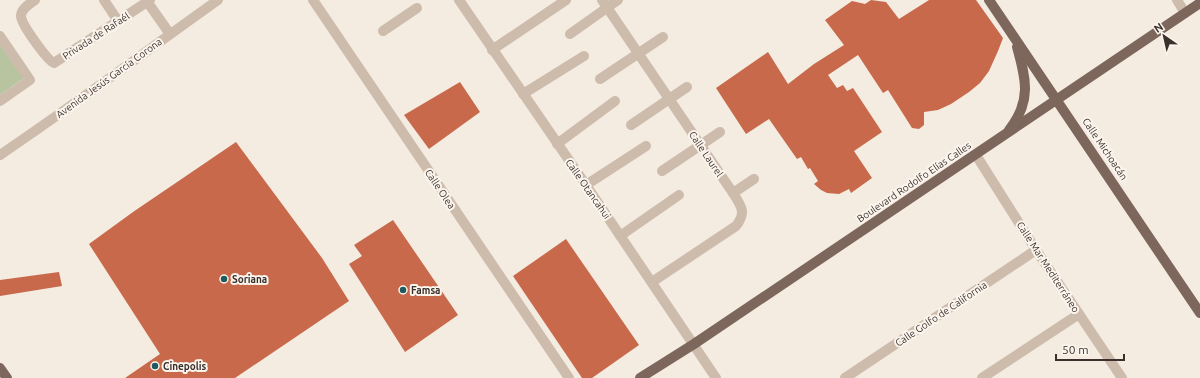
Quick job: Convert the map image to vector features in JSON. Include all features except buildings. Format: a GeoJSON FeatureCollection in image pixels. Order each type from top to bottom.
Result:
{"type":"FeatureCollection","features":[{"type":"Feature","properties":{"kind":"main road","name":"Calle Michoacán"},"geometry":{"type":"LineString","coordinates":[[989,0],[1200,312]]}},
{"type":"Feature","properties":{"kind":"main road","name":"Boulevard Rodolfo Elías Calles"},"geometry":{"type":"LineString","coordinates":[[640,378],[694,344],[1200,3]]}},
{"type":"Feature","properties":{"kind":"main road"},"geometry":{"type":"LineString","coordinates":[[1004,136],[1014,123],[1019,113],[1023,104],[1025,92],[1025,78],[1015,39]]}},
{"type":"Feature","properties":{"kind":"main road"},"geometry":{"type":"LineString","coordinates":[[0,368],[7,378]]}},
{"type":"Feature","properties":{"kind":"street","name":"Privada de Rafaél"},"geometry":{"type":"LineString","coordinates":[[35,0],[26,6],[22,12],[21,18],[48,58],[54,63],[148,1]]}},
{"type":"Feature","properties":{"kind":"street"},"geometry":{"type":"LineString","coordinates":[[104,0],[118,21]]}},
{"type":"Feature","properties":{"kind":"street","name":"Avenida Jesús García Corona"},"geometry":{"type":"LineString","coordinates":[[0,155],[66,110],[218,0]]}},
{"type":"Feature","properties":{"kind":"street","name":"Calle Olea"},"geometry":{"type":"LineString","coordinates":[[313,0],[569,378]]}},
{"type":"Feature","properties":{"kind":"street","name":"Calle Otancahui"},"geometry":{"type":"LineString","coordinates":[[459,0],[716,378]]}},
{"type":"Feature","properties":{"kind":"street"},"geometry":{"type":"LineString","coordinates":[[492,50],[566,0]]}},
{"type":"Feature","properties":{"kind":"street"},"geometry":{"type":"LineString","coordinates":[[570,34],[604,4],[618,0]]}},
{"type":"Feature","properties":{"kind":"street"},"geometry":{"type":"LineString","coordinates":[[1177,0],[1185,13]]}},
{"type":"Feature","properties":{"kind":"street"},"geometry":{"type":"LineString","coordinates":[[148,1],[170,34]]}},
{"type":"Feature","properties":{"kind":"street","name":"Calle Laurel"},"geometry":{"type":"LineString","coordinates":[[604,4],[742,208],[742,219],[736,226],[652,282]]}},
{"type":"Feature","properties":{"kind":"street"},"geometry":{"type":"LineString","coordinates":[[383,31],[416,8]]}},
{"type":"Feature","properties":{"kind":"street"},"geometry":{"type":"LineString","coordinates":[[0,36],[30,80],[0,101]]}},
{"type":"Feature","properties":{"kind":"street"},"geometry":{"type":"LineString","coordinates":[[600,79],[663,36]]}},
{"type":"Feature","properties":{"kind":"street"},"geometry":{"type":"LineString","coordinates":[[523,94],[584,56]]}},
{"type":"Feature","properties":{"kind":"street"},"geometry":{"type":"LineString","coordinates":[[631,125],[687,87]]}},
{"type":"Feature","properties":{"kind":"street"},"geometry":{"type":"LineString","coordinates":[[557,144],[615,101]]}},
{"type":"Feature","properties":{"kind":"street"},"geometry":{"type":"LineString","coordinates":[[662,171],[720,132]]}},
{"type":"Feature","properties":{"kind":"street"},"geometry":{"type":"LineString","coordinates":[[586,185],[646,146]]}},
{"type":"Feature","properties":{"kind":"street","name":"Calle Mar Mediterráneo"},"geometry":{"type":"LineString","coordinates":[[976,155],[1036,250],[1120,377]]}},
{"type":"Feature","properties":{"kind":"street"},"geometry":{"type":"LineString","coordinates":[[733,193],[754,179]]}},
{"type":"Feature","properties":{"kind":"street"},"geometry":{"type":"LineString","coordinates":[[620,236],[679,195]]}},
{"type":"Feature","properties":{"kind":"street","name":"Calle Golfo de California"},"geometry":{"type":"LineString","coordinates":[[845,378],[1036,250]]}},
{"type":"Feature","properties":{"kind":"street"},"geometry":{"type":"LineString","coordinates":[[982,378],[1078,314]]}},
{"type":"Feature","properties":{"kind":"green space"},"geometry":{"type":"Polygon","coordinates":[[[0,43],[24,78],[0,95],[0,43]]]}},
{"type":"Feature","properties":{"kind":"place","name":"Soriana"},"geometry":{"type":"Point","coordinates":[224,279]}},
{"type":"Feature","properties":{"kind":"place","name":"Famsa"},"geometry":{"type":"Point","coordinates":[403,290]}},
{"type":"Feature","properties":{"kind":"place","name":"Cinepolis"},"geometry":{"type":"Point","coordinates":[155,366]}}]}
